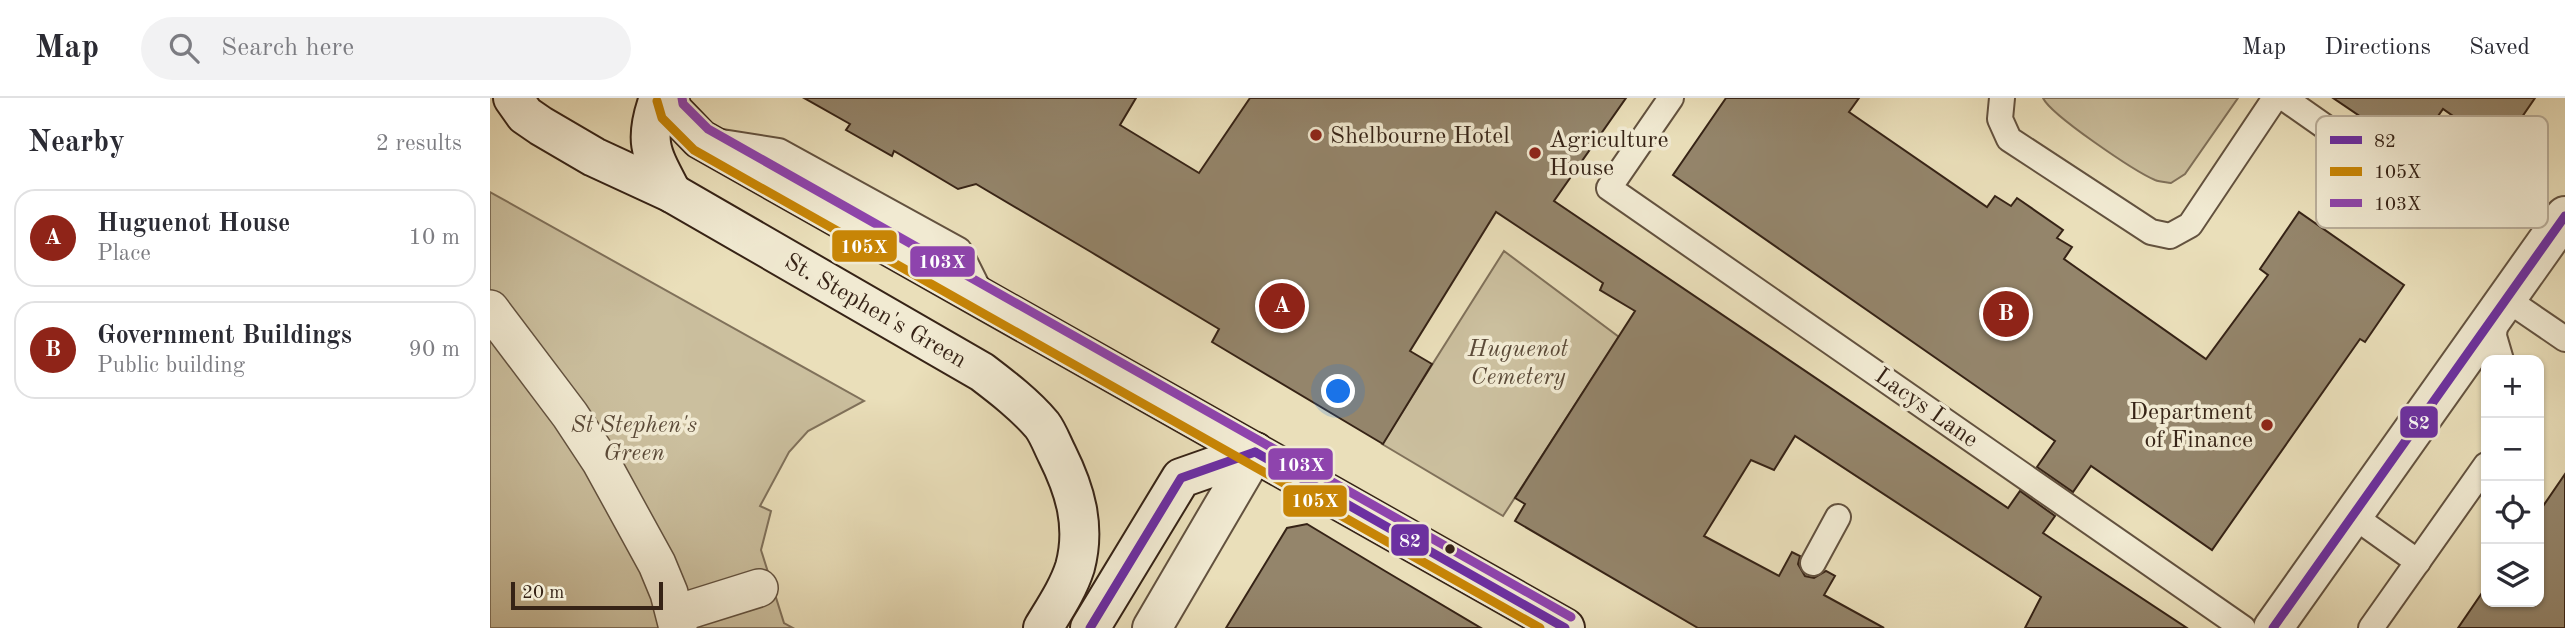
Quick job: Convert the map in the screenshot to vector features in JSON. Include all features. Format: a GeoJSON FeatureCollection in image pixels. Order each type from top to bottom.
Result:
{"type":"FeatureCollection","features":[{"type":"Feature","properties":{"kind":"main road","name":"St. Stephen's Green"},"geometry":{"type":"LineString","coordinates":[[513,98],[525,115],[594,157],[671,193],[982,372],[1043,426],[1068,477],[1079,514],[1080,544],[1064,593],[1043,628]]}},
{"type":"Feature","properties":{"kind":"main road"},"geometry":{"type":"LineString","coordinates":[[659,98],[649,137],[656,161],[671,193]]}},
{"type":"Feature","properties":{"kind":"main road"},"geometry":{"type":"LineString","coordinates":[[669,98],[672,110],[701,139],[1255,452],[1556,626]]}},
{"type":"Feature","properties":{"kind":"main road"},"geometry":{"type":"LineString","coordinates":[[2273,628],[2565,216]]}},
{"type":"Feature","properties":{"kind":"main road"},"geometry":{"type":"LineString","coordinates":[[1090,628],[1181,478],[1255,452]]}},
{"type":"Feature","properties":{"kind":"main road"},"geometry":{"type":"LineString","coordinates":[[1152,628],[1255,452]]}},
{"type":"Feature","properties":{"kind":"street"},"geometry":{"type":"LineString","coordinates":[[490,309],[570,415],[601,462],[657,564],[677,621],[759,588]]}},
{"type":"Feature","properties":{"kind":"lane","name":"Lacys Lane"},"geometry":{"type":"LineString","coordinates":[[1671,98],[1609,188],[2243,628]]}},
{"type":"Feature","properties":{"kind":"lane"},"geometry":{"type":"LineString","coordinates":[[2002,98],[2000,119],[2009,139],[2151,232],[2170,236],[2190,225],[2275,98]]}},
{"type":"Feature","properties":{"kind":"lane"},"geometry":{"type":"LineString","coordinates":[[2284,98],[2316,120]]}},
{"type":"Feature","properties":{"kind":"lane"},"geometry":{"type":"LineString","coordinates":[[2500,355],[2494,336],[2500,305],[2565,339]]}},
{"type":"Feature","properties":{"kind":"lane"},"geometry":{"type":"LineString","coordinates":[[2371,628],[2481,472]]}},
{"type":"Feature","properties":{"kind":"lane"},"geometry":{"type":"LineString","coordinates":[[2352,515],[2418,562]]}},
{"type":"Feature","properties":{"kind":"lane"},"geometry":{"type":"LineString","coordinates":[[1813,564],[1838,517]]}},
{"type":"Feature","properties":{"kind":"green space"},"geometry":{"type":"Polygon","coordinates":[[[2043,98],[2238,98],[2185,174],[2171,183],[2144,175],[2112,155],[2061,117],[2043,98]]]}},
{"type":"Feature","properties":{"kind":"green space","name":"St Stephen's Green"},"geometry":{"type":"Polygon","coordinates":[[[490,192],[864,401],[808,431],[789,452],[760,506],[771,511],[761,550],[784,623],[793,628],[490,628],[490,192]]]}},
{"type":"Feature","properties":{"kind":"green space","name":"Huguenot Cemetery"},"geometry":{"type":"Polygon","coordinates":[[[1504,251],[1619,337],[1503,516],[1382,444],[1504,251]]]}},
{"type":"Feature","properties":{"kind":"building"},"geometry":{"type":"Polygon","coordinates":[[[804,98],[1136,98],[1120,125],[1199,173],[1250,98],[1626,98],[1554,201],[2008,508],[2020,491],[2055,516],[2043,533],[2187,628],[2025,628],[2041,597],[1795,436],[1774,470],[1751,460],[1704,536],[1779,576],[1792,552],[1800,556],[1798,564],[1805,576],[1814,578],[1826,571],[1835,576],[1824,595],[1884,628],[1698,628],[1515,521],[1525,504],[1515,498],[1635,311],[1600,290],[1603,283],[1496,212],[1410,351],[1432,364],[1383,444],[1212,342],[1219,329],[1091,252],[976,184],[958,189],[894,151],[892,156],[846,130],[850,124],[804,98]]]}},
{"type":"Feature","properties":{"kind":"building"},"geometry":{"type":"Polygon","coordinates":[[[1726,98],[1859,98],[1849,112],[1987,207],[1995,196],[2011,206],[2017,198],[2063,230],[2057,238],[2072,247],[2064,259],[2206,359],[2268,275],[2260,269],[2299,212],[2316,224],[2316,228],[2322,228],[2404,285],[2365,342],[2360,339],[2212,550],[2091,466],[2073,492],[2037,467],[2055,441],[1673,175],[1726,98]]]}},
{"type":"Feature","properties":{"kind":"building"},"geometry":{"type":"Polygon","coordinates":[[[2333,98],[2535,98],[2523,116],[2453,116],[2443,109],[2438,116],[2360,116],[2333,98]]]}},
{"type":"Feature","properties":{"kind":"building"},"geometry":{"type":"Polygon","coordinates":[[[2565,474],[2565,628],[2458,628],[2481,594],[2481,607],[2544,607],[2544,505],[2565,474]]]}},
{"type":"Feature","properties":{"kind":"building"},"geometry":{"type":"Polygon","coordinates":[[[1307,524],[1481,628],[1226,628],[1287,528],[1307,524]]]}},
{"type":"Feature","properties":{"kind":"transit line","name":"103X"},"geometry":{"type":"LineString","coordinates":[[682,98],[683,104],[708,129],[1571,617]]}},
{"type":"Feature","properties":{"kind":"transit line","name":"105X"},"geometry":{"type":"LineString","coordinates":[[657,101],[662,118],[694,150],[1540,628]]}},
{"type":"Feature","properties":{"kind":"transit line","name":"82"},"geometry":{"type":"LineString","coordinates":[[2273,628],[2565,216]]}},
{"type":"Feature","properties":{"kind":"transit line","name":"82"},"geometry":{"type":"LineString","coordinates":[[1255,452],[1565,628]]}},
{"type":"Feature","properties":{"kind":"transit line","name":"82"},"geometry":{"type":"LineString","coordinates":[[1090,628],[1181,478],[1255,452]]}},
{"type":"Feature","properties":{"kind":"place","name":"Shelbourne Hotel"},"geometry":{"type":"Point","coordinates":[1316,135]}},
{"type":"Feature","properties":{"kind":"place","name":"Agriculture House"},"geometry":{"type":"Point","coordinates":[1535,153]}},
{"type":"Feature","properties":{"kind":"place","name":"Huguenot House"},"geometry":{"type":"Point","coordinates":[1282,306]}},
{"type":"Feature","properties":{"kind":"place","name":"Government Buildings"},"geometry":{"type":"Point","coordinates":[2006,314]}},
{"type":"Feature","properties":{"kind":"place","name":"Department of Finance"},"geometry":{"type":"Point","coordinates":[2267,425]}}]}
